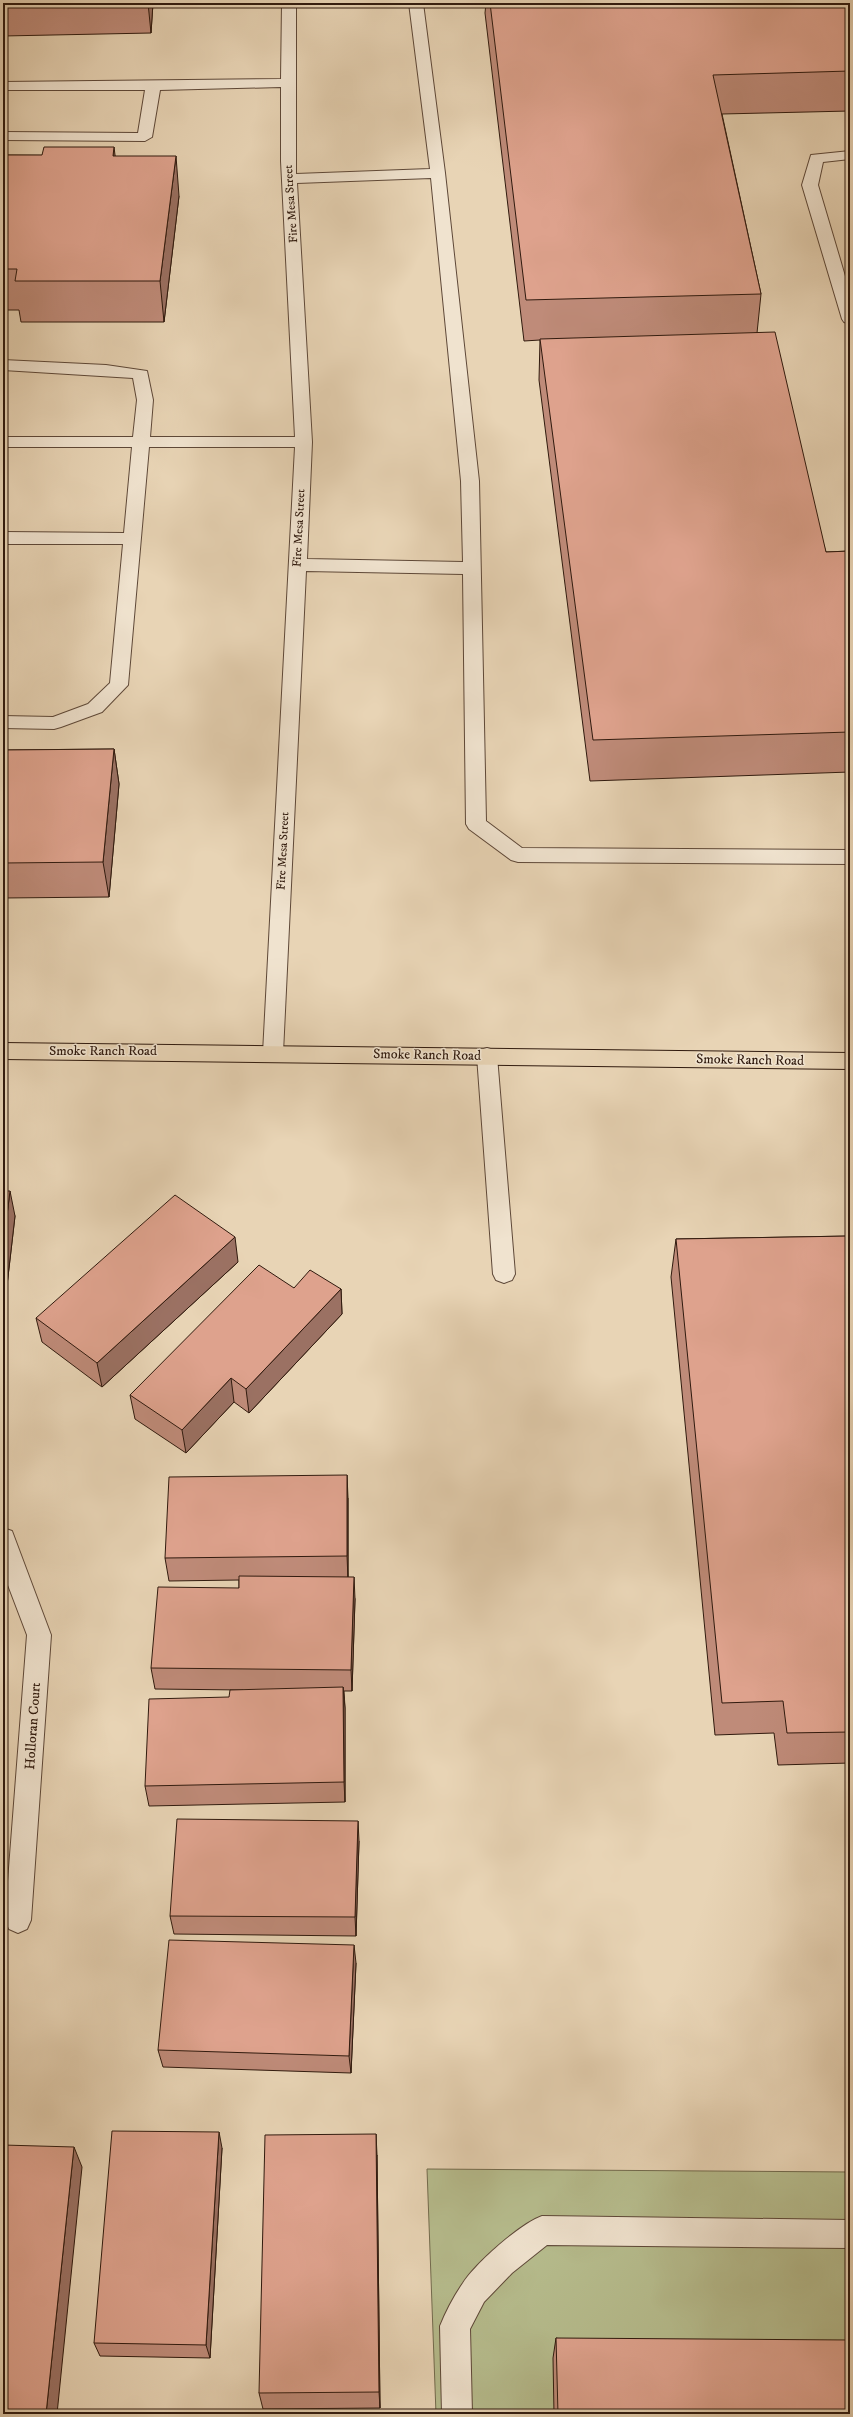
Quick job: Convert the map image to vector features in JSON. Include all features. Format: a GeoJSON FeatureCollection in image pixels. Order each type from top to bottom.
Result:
{"type":"FeatureCollection","features":[{"type":"Feature","properties":{"kind":"main road","name":"Smoke Ranch Road"},"geometry":{"type":"LineString","coordinates":[[3,1050],[850,1061]]}},
{"type":"Feature","properties":{"kind":"street","name":"Fire Mesa Street"},"geometry":{"type":"LineString","coordinates":[[273,1053],[304,442],[303,400],[289,179],[289,3]]}},
{"type":"Feature","properties":{"kind":"street"},"geometry":{"type":"LineString","coordinates":[[416,3],[438,173],[470,480],[476,824],[518,855],[850,857]]}},
{"type":"Feature","properties":{"kind":"street"},"geometry":{"type":"LineString","coordinates":[[3,86],[153,86],[288,83]]}},
{"type":"Feature","properties":{"kind":"street"},"geometry":{"type":"LineString","coordinates":[[3,136],[145,137],[153,86]]}},
{"type":"Feature","properties":{"kind":"street"},"geometry":{"type":"LineString","coordinates":[[850,155],[816,158],[810,185],[850,319]]}},
{"type":"Feature","properties":{"kind":"street"},"geometry":{"type":"LineString","coordinates":[[289,179],[438,173]]}},
{"type":"Feature","properties":{"kind":"street"},"geometry":{"type":"LineString","coordinates":[[3,365],[106,370],[141,374],[145,400],[140,441],[133,539],[119,685],[95,708],[54,723],[3,722]]}},
{"type":"Feature","properties":{"kind":"street"},"geometry":{"type":"LineString","coordinates":[[3,442],[304,442]]}},
{"type":"Feature","properties":{"kind":"street"},"geometry":{"type":"LineString","coordinates":[[3,538],[133,539]]}},
{"type":"Feature","properties":{"kind":"street"},"geometry":{"type":"LineString","coordinates":[[298,565],[471,568]]}},
{"type":"Feature","properties":{"kind":"street"},"geometry":{"type":"LineString","coordinates":[[487,1056],[504,1274]]}},
{"type":"Feature","properties":{"kind":"street","name":"Holloran Court"},"geometry":{"type":"LineString","coordinates":[[3,1540],[40,1635],[18,1920]]}},
{"type":"Feature","properties":{"kind":"street"},"geometry":{"type":"LineString","coordinates":[[457,2414],[455,2326],[474,2292],[502,2262],[542,2230],[850,2234]]}},
{"type":"Feature","properties":{"kind":"green space"},"geometry":{"type":"Polygon","coordinates":[[[427,2169],[850,2172],[850,2414],[436,2414],[427,2169]]]}},
{"type":"Feature","properties":{"kind":"building"},"geometry":{"type":"Polygon","coordinates":[[[490,3],[850,3],[850,71],[713,75],[761,294],[526,300],[490,3]]]}},
{"type":"Feature","properties":{"kind":"building"},"geometry":{"type":"Polygon","coordinates":[[[44,147],[114,147],[113,156],[176,156],[160,281],[15,281],[17,269],[3,269],[3,155],[42,155],[44,147]]]}},
{"type":"Feature","properties":{"kind":"building"},"geometry":{"type":"Polygon","coordinates":[[[775,332],[826,552],[850,551],[850,732],[593,740],[540,339],[775,332]]]}},
{"type":"Feature","properties":{"kind":"building"},"geometry":{"type":"Polygon","coordinates":[[[114,749],[103,862],[3,863],[3,750],[114,749]]]}},
{"type":"Feature","properties":{"kind":"building"},"geometry":{"type":"Polygon","coordinates":[[[3,1191],[10,1191],[3,1248],[3,1191]]]}},
{"type":"Feature","properties":{"kind":"building"},"geometry":{"type":"Polygon","coordinates":[[[175,1195],[235,1237],[97,1363],[36,1318],[175,1195]]]}},
{"type":"Feature","properties":{"kind":"building"},"geometry":{"type":"Polygon","coordinates":[[[850,1236],[850,1732],[787,1733],[783,1701],[722,1703],[676,1239],[850,1236]]]}},
{"type":"Feature","properties":{"kind":"building"},"geometry":{"type":"Polygon","coordinates":[[[259,1265],[294,1288],[310,1270],[341,1289],[246,1389],[231,1378],[182,1430],[130,1395],[259,1265]]]}},
{"type":"Feature","properties":{"kind":"building"},"geometry":{"type":"Polygon","coordinates":[[[347,1475],[347,1556],[165,1558],[169,1477],[347,1475]]]}},
{"type":"Feature","properties":{"kind":"building"},"geometry":{"type":"Polygon","coordinates":[[[239,1576],[354,1577],[351,1670],[151,1668],[158,1587],[239,1588],[239,1576]]]}},
{"type":"Feature","properties":{"kind":"building"},"geometry":{"type":"Polygon","coordinates":[[[343,1687],[344,1782],[145,1786],[149,1699],[229,1697],[230,1690],[343,1687]]]}},
{"type":"Feature","properties":{"kind":"building"},"geometry":{"type":"Polygon","coordinates":[[[177,1819],[358,1821],[355,1917],[170,1916],[177,1819]]]}},
{"type":"Feature","properties":{"kind":"building"},"geometry":{"type":"Polygon","coordinates":[[[169,1940],[354,1945],[349,2056],[158,2050],[169,1940]]]}},
{"type":"Feature","properties":{"kind":"building"},"geometry":{"type":"Polygon","coordinates":[[[112,2131],[219,2132],[206,2345],[94,2343],[112,2131]]]}},
{"type":"Feature","properties":{"kind":"building"},"geometry":{"type":"Polygon","coordinates":[[[376,2134],[379,2392],[259,2393],[265,2135],[376,2134]]]}},
{"type":"Feature","properties":{"kind":"building"},"geometry":{"type":"Polygon","coordinates":[[[3,2145],[74,2147],[46,2414],[3,2414],[3,2145]]]}},
{"type":"Feature","properties":{"kind":"building"},"geometry":{"type":"Polygon","coordinates":[[[556,2338],[850,2340],[850,2414],[558,2414],[556,2338]]]}}]}
